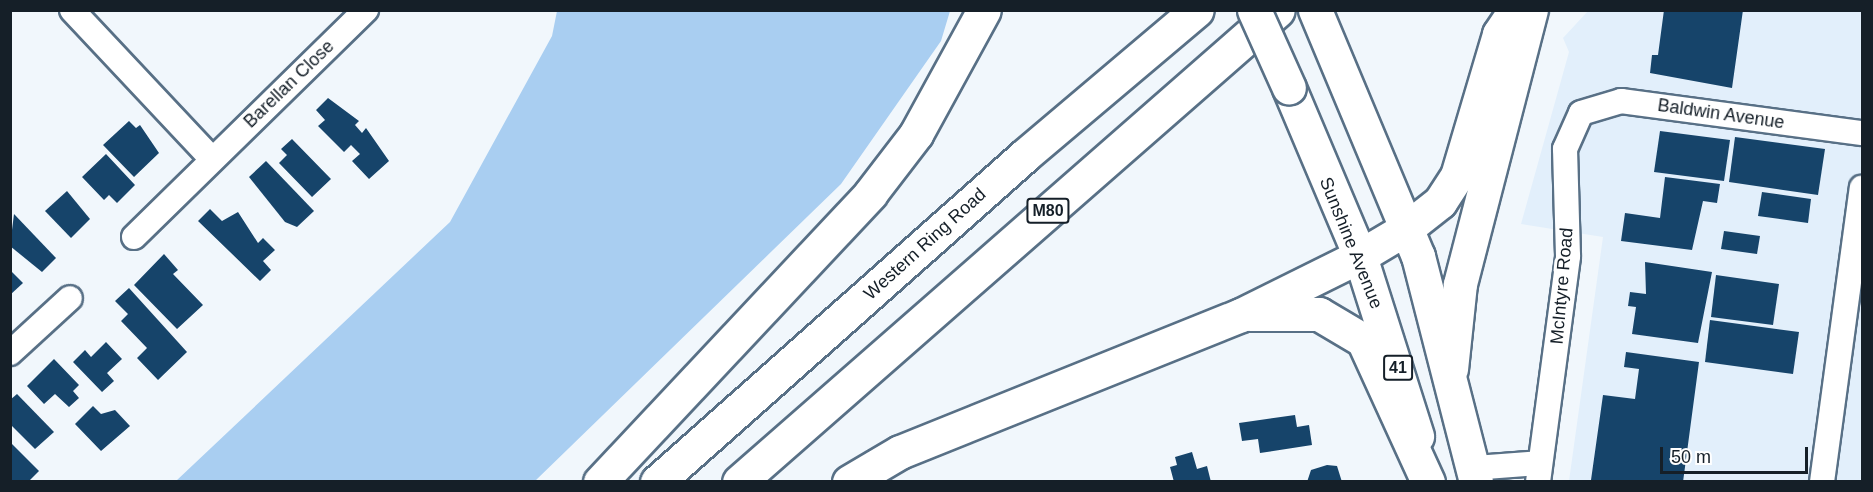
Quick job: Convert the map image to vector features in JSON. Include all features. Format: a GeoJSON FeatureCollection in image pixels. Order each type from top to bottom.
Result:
{"type":"FeatureCollection","features":[{"type":"Feature","properties":{"kind":"main road"},"geometry":{"type":"LineString","coordinates":[[600,482],[876,187],[916,134],[984,10]]}},
{"type":"Feature","properties":{"kind":"main road","name":"Western Ring Road"},"geometry":{"type":"LineString","coordinates":[[657,482],[1024,156],[1197,10]]}},
{"type":"Feature","properties":{"kind":"main road","name":"Sunshine Avenue"},"geometry":{"type":"LineString","coordinates":[[1254,10],[1360,256],[1429,482]]}},
{"type":"Feature","properties":{"kind":"main road","name":"M80"},"geometry":{"type":"LineString","coordinates":[[739,482],[1278,10]]}},
{"type":"Feature","properties":{"kind":"main road"},"geometry":{"type":"LineString","coordinates":[[1315,10],[1407,228],[1451,369],[1471,477]]}},
{"type":"Feature","properties":{"kind":"main road"},"geometry":{"type":"LineString","coordinates":[[849,482],[900,452],[1240,315],[1360,256],[1407,228],[1440,202],[1457,176],[1499,34],[1515,10]]}},
{"type":"Feature","properties":{"kind":"main road"},"geometry":{"type":"LineString","coordinates":[[1451,369],[1460,284],[1531,10]]}},
{"type":"Feature","properties":{"kind":"main road"},"geometry":{"type":"LineString","coordinates":[[1240,315],[1311,313],[1352,329],[1371,350],[1429,482]]}},
{"type":"Feature","properties":{"kind":"street"},"geometry":{"type":"LineString","coordinates":[[72,10],[212,158]]}},
{"type":"Feature","properties":{"kind":"street","name":"Barellan Close"},"geometry":{"type":"LineString","coordinates":[[134,237],[212,158],[366,10]]}},
{"type":"Feature","properties":{"kind":"street","name":"Baldwin Avenue"},"geometry":{"type":"LineString","coordinates":[[1581,113],[1621,101],[1863,133]]}},
{"type":"Feature","properties":{"kind":"street","name":"McIntyre Road"},"geometry":{"type":"LineString","coordinates":[[1471,477],[1539,472],[1568,256],[1565,149],[1581,113]]}},
{"type":"Feature","properties":{"kind":"street"},"geometry":{"type":"LineString","coordinates":[[1822,482],[1863,189]]}},
{"type":"Feature","properties":{"kind":"street"},"geometry":{"type":"LineString","coordinates":[[10,354],[70,298]]}},
{"type":"Feature","properties":{"kind":"shaded area"},"geometry":{"type":"Polygon","coordinates":[[[557,11],[950,11],[941,41],[841,184],[535,481],[176,481],[450,222],[552,36],[557,11]]]}},
{"type":"Feature","properties":{"kind":"shaded area"},"geometry":{"type":"Polygon","coordinates":[[[1588,11],[1862,11],[1862,481],[1569,481],[1603,237],[1521,224],[1569,52],[1563,38],[1588,11]]]}},
{"type":"Feature","properties":{"kind":"building"},"geometry":{"type":"Polygon","coordinates":[[[1664,10],[1743,10],[1732,88],[1650,73],[1652,55],[1658,55],[1664,10]]]}},
{"type":"Feature","properties":{"kind":"building"},"geometry":{"type":"Polygon","coordinates":[[[328,98],[359,121],[355,125],[362,133],[366,128],[389,161],[369,179],[352,161],[360,154],[351,145],[344,152],[318,126],[325,120],[316,110],[328,98]]]}},
{"type":"Feature","properties":{"kind":"building"},"geometry":{"type":"Polygon","coordinates":[[[129,121],[136,128],[140,125],[159,153],[134,177],[103,145],[129,121]]]}},
{"type":"Feature","properties":{"kind":"building"},"geometry":{"type":"Polygon","coordinates":[[[1660,131],[1730,140],[1724,181],[1654,172],[1660,131]]]}},
{"type":"Feature","properties":{"kind":"building"},"geometry":{"type":"Polygon","coordinates":[[[1735,137],[1825,149],[1818,195],[1729,182],[1735,137]]]}},
{"type":"Feature","properties":{"kind":"building"},"geometry":{"type":"Polygon","coordinates":[[[292,139],[331,179],[312,197],[279,163],[287,155],[281,149],[292,139]]]}},
{"type":"Feature","properties":{"kind":"building"},"geometry":{"type":"Polygon","coordinates":[[[106,154],[135,185],[117,203],[109,195],[104,200],[82,177],[106,154]]]}},
{"type":"Feature","properties":{"kind":"building"},"geometry":{"type":"Polygon","coordinates":[[[266,161],[314,211],[297,227],[285,222],[249,177],[266,161]]]}},
{"type":"Feature","properties":{"kind":"building"},"geometry":{"type":"Polygon","coordinates":[[[1665,177],[1720,184],[1717,203],[1703,201],[1692,250],[1621,241],[1625,213],[1660,218],[1665,177]]]}},
{"type":"Feature","properties":{"kind":"building"},"geometry":{"type":"Polygon","coordinates":[[[67,191],[90,219],[71,238],[45,211],[67,191]]]}},
{"type":"Feature","properties":{"kind":"building"},"geometry":{"type":"Polygon","coordinates":[[[1762,192],[1811,199],[1808,223],[1758,216],[1762,192]]]}},
{"type":"Feature","properties":{"kind":"building"},"geometry":{"type":"Polygon","coordinates":[[[210,209],[222,221],[238,212],[258,243],[263,238],[275,250],[263,261],[271,270],[260,281],[198,221],[210,209]]]}},
{"type":"Feature","properties":{"kind":"building"},"geometry":{"type":"Polygon","coordinates":[[[14,214],[56,258],[42,272],[10,246],[14,214]]]}},
{"type":"Feature","properties":{"kind":"building"},"geometry":{"type":"Polygon","coordinates":[[[1724,231],[1760,236],[1757,254],[1721,249],[1724,231]]]}},
{"type":"Feature","properties":{"kind":"building"},"geometry":{"type":"Polygon","coordinates":[[[164,254],[178,270],[173,274],[203,305],[177,329],[134,285],[164,254]]]}},
{"type":"Feature","properties":{"kind":"building"},"geometry":{"type":"Polygon","coordinates":[[[1645,262],[1712,272],[1698,343],[1632,334],[1636,307],[1628,306],[1630,292],[1646,294],[1645,262]]]}},
{"type":"Feature","properties":{"kind":"building"},"geometry":{"type":"Polygon","coordinates":[[[10,270],[23,283],[10,295],[10,270]]]}},
{"type":"Feature","properties":{"kind":"building"},"geometry":{"type":"Polygon","coordinates":[[[1716,275],[1779,284],[1773,325],[1711,317],[1716,275]]]}},
{"type":"Feature","properties":{"kind":"building"},"geometry":{"type":"Polygon","coordinates":[[[129,288],[187,352],[158,380],[137,358],[147,348],[121,321],[128,314],[115,301],[129,288]]]}},
{"type":"Feature","properties":{"kind":"building"},"geometry":{"type":"Polygon","coordinates":[[[1710,320],[1799,332],[1793,374],[1705,362],[1710,320]]]}},
{"type":"Feature","properties":{"kind":"building"},"geometry":{"type":"Polygon","coordinates":[[[106,342],[122,359],[107,373],[114,381],[102,392],[73,362],[85,350],[91,357],[106,342]]]}},
{"type":"Feature","properties":{"kind":"building"},"geometry":{"type":"Polygon","coordinates":[[[1626,352],[1699,362],[1683,482],[1591,480],[1603,395],[1635,399],[1639,369],[1624,367],[1626,352]]]}},
{"type":"Feature","properties":{"kind":"building"},"geometry":{"type":"Polygon","coordinates":[[[54,359],[79,385],[73,391],[79,398],[69,407],[55,394],[44,404],[27,386],[54,359]]]}},
{"type":"Feature","properties":{"kind":"building"},"geometry":{"type":"Polygon","coordinates":[[[17,394],[54,432],[35,449],[10,424],[10,400],[17,394]]]}},
{"type":"Feature","properties":{"kind":"building"},"geometry":{"type":"Polygon","coordinates":[[[93,406],[101,414],[115,410],[130,426],[101,451],[75,424],[93,406]]]}},
{"type":"Feature","properties":{"kind":"building"},"geometry":{"type":"Polygon","coordinates":[[[1295,415],[1297,427],[1309,425],[1312,445],[1260,453],[1258,439],[1242,441],[1239,423],[1295,415]]]}},
{"type":"Feature","properties":{"kind":"building"},"geometry":{"type":"Polygon","coordinates":[[[10,442],[39,471],[28,482],[10,482],[10,442]]]}},
{"type":"Feature","properties":{"kind":"building"},"geometry":{"type":"Polygon","coordinates":[[[1192,452],[1197,469],[1207,466],[1211,482],[1174,482],[1170,467],[1177,465],[1175,457],[1192,452]]]}},
{"type":"Feature","properties":{"kind":"building"},"geometry":{"type":"Polygon","coordinates":[[[1327,465],[1337,466],[1342,482],[1307,482],[1311,470],[1327,465]]]}}]}
